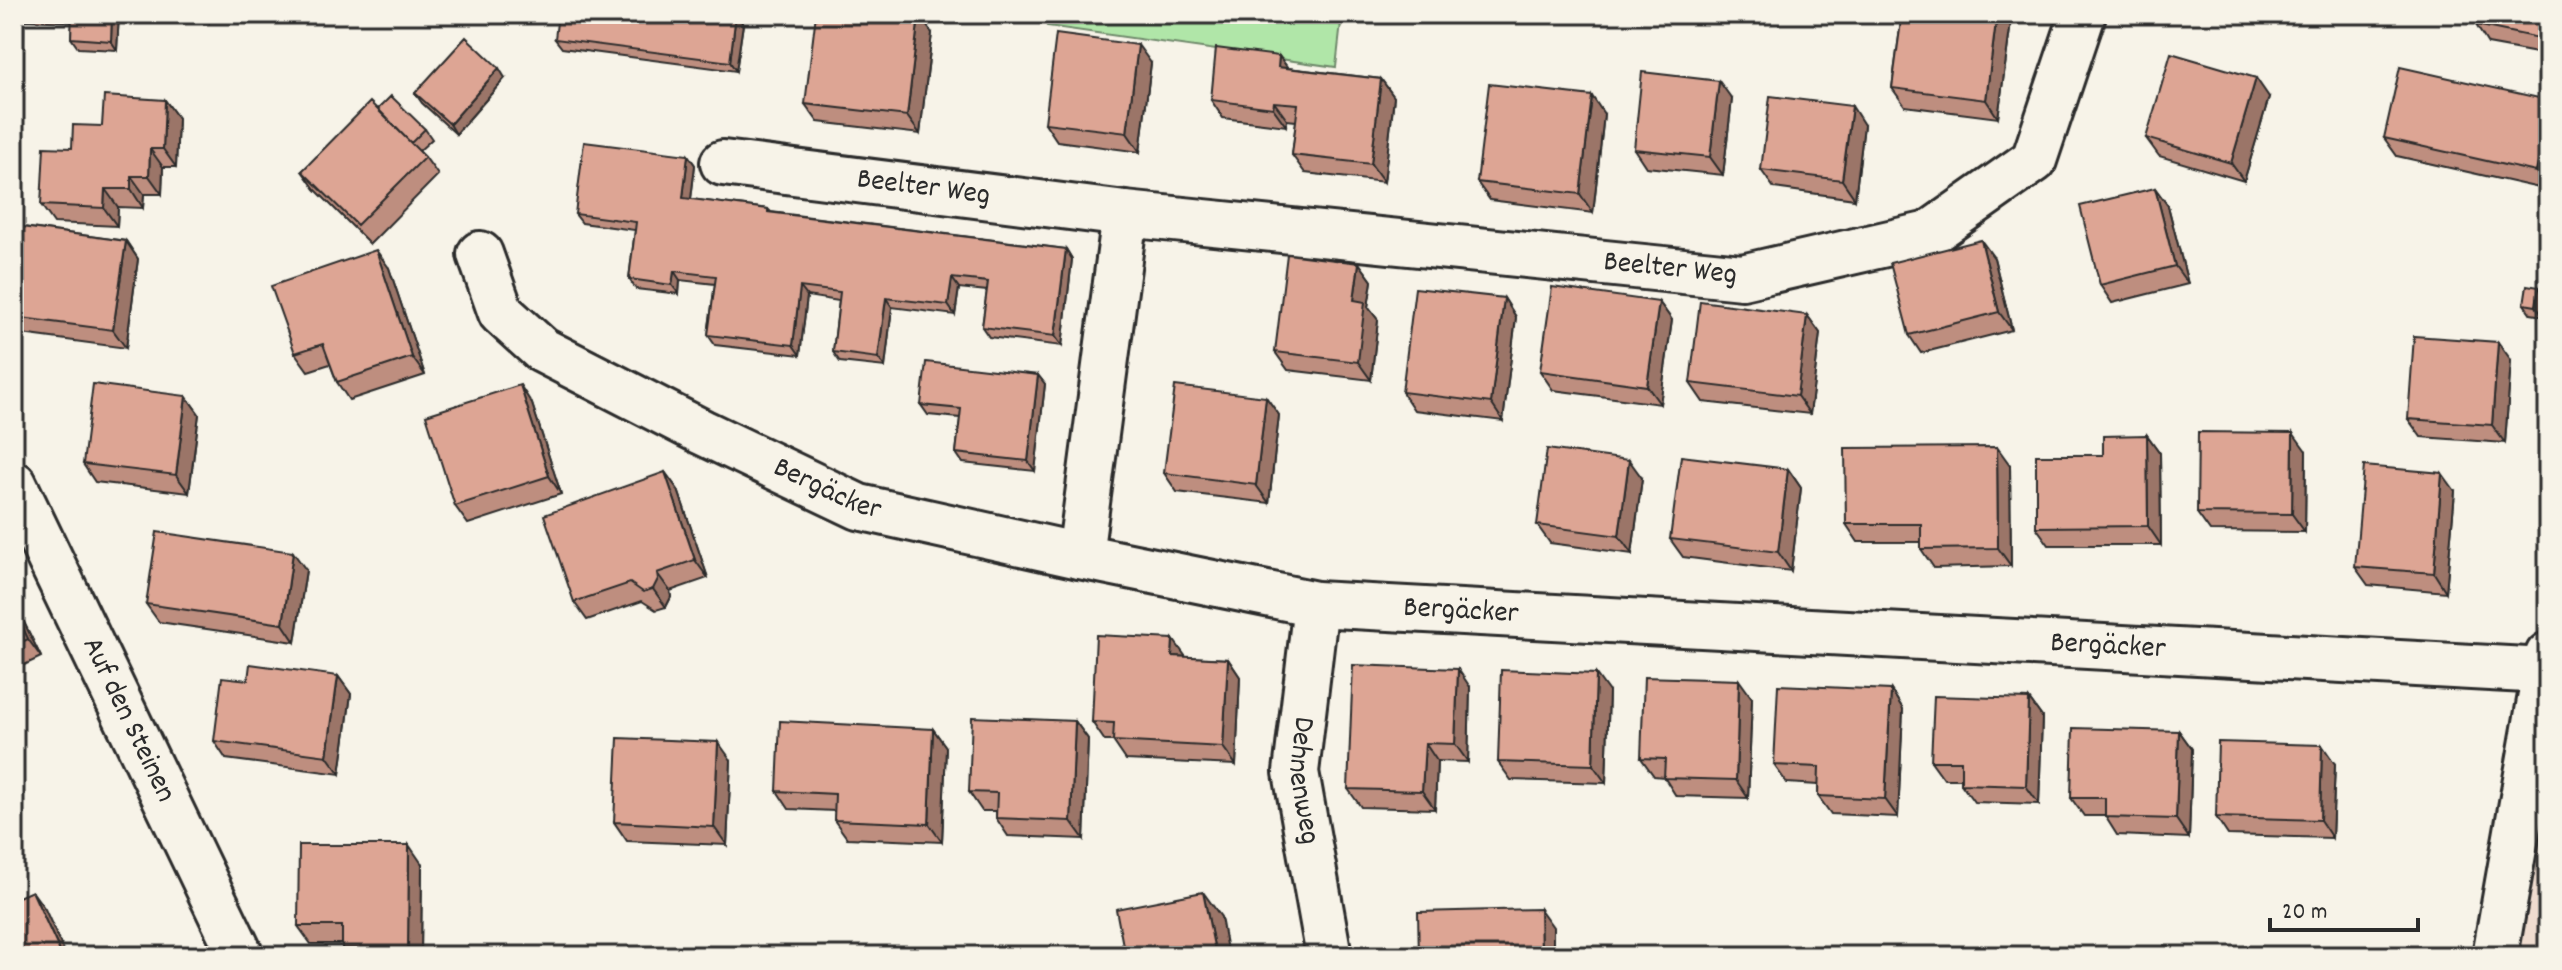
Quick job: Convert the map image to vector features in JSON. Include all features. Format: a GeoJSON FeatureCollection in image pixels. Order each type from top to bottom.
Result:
{"type":"FeatureCollection","features":[{"type":"Feature","properties":{"kind":"street","name":"Beelter Weg"},"geometry":{"type":"LineString","coordinates":[[723,163],[1125,214],[1742,277],[1929,234],[2034,160],[2083,14]]}},
{"type":"Feature","properties":{"kind":"street"},"geometry":{"type":"LineString","coordinates":[[1080,556],[1125,214]]}},
{"type":"Feature","properties":{"kind":"street","name":"Bergäcker"},"geometry":{"type":"LineString","coordinates":[[480,254],[501,313],[542,350],[702,432],[859,507],[1316,604],[2546,663]]}},
{"type":"Feature","properties":{"kind":"street","name":"Auf den Steinen"},"geometry":{"type":"LineString","coordinates":[[14,484],[241,956]]}},
{"type":"Feature","properties":{"kind":"street","name":"Dehnenweg"},"geometry":{"type":"LineString","coordinates":[[1316,604],[1296,772],[1329,956]]}},
{"type":"Feature","properties":{"kind":"street"},"geometry":{"type":"LineString","coordinates":[[2495,956],[2546,663]]}},
{"type":"Feature","properties":{"kind":"shaded area"},"geometry":{"type":"Polygon","coordinates":[[[2548,755],[2548,956],[2510,956],[2548,755]]]}},
{"type":"Feature","properties":{"kind":"green space"},"geometry":{"type":"Polygon","coordinates":[[[1049,14],[1342,14],[1336,67],[1047,26],[1049,14]]]}},
{"type":"Feature","properties":{"kind":"building"},"geometry":{"type":"Polygon","coordinates":[[[14,14],[17,14],[15,78],[14,78],[14,14]]]}},
{"type":"Feature","properties":{"kind":"building"},"geometry":{"type":"Polygon","coordinates":[[[72,14],[112,14],[111,41],[71,38],[72,14]]]}},
{"type":"Feature","properties":{"kind":"building"},"geometry":{"type":"Polygon","coordinates":[[[558,14],[736,14],[730,62],[555,39],[558,14]]]}},
{"type":"Feature","properties":{"kind":"building"},"geometry":{"type":"Polygon","coordinates":[[[816,14],[919,15],[907,116],[805,104],[816,14]]]}},
{"type":"Feature","properties":{"kind":"building"},"geometry":{"type":"Polygon","coordinates":[[[1902,14],[1997,14],[1986,100],[1892,88],[1902,14]]]}},
{"type":"Feature","properties":{"kind":"building"},"geometry":{"type":"Polygon","coordinates":[[[2478,14],[2548,14],[2548,40],[2476,25],[2478,14]]]}},
{"type":"Feature","properties":{"kind":"building"},"geometry":{"type":"Polygon","coordinates":[[[1056,34],[1138,45],[1127,133],[1045,123],[1056,34]]]}},
{"type":"Feature","properties":{"kind":"building"},"geometry":{"type":"Polygon","coordinates":[[[466,37],[499,68],[450,124],[415,93],[466,37]]]}},
{"type":"Feature","properties":{"kind":"building"},"geometry":{"type":"Polygon","coordinates":[[[1216,48],[1279,56],[1278,67],[1381,79],[1371,164],[1292,155],[1298,104],[1274,102],[1273,108],[1211,100],[1216,48]]]}},
{"type":"Feature","properties":{"kind":"building"},"geometry":{"type":"Polygon","coordinates":[[[2171,53],[2256,78],[2231,163],[2146,138],[2171,53]]]}},
{"type":"Feature","properties":{"kind":"building"},"geometry":{"type":"Polygon","coordinates":[[[2400,67],[2548,100],[2548,116],[2536,172],[2384,138],[2400,67]]]}},
{"type":"Feature","properties":{"kind":"building"},"geometry":{"type":"Polygon","coordinates":[[[1642,72],[1719,81],[1710,157],[1634,149],[1642,72]]]}},
{"type":"Feature","properties":{"kind":"building"},"geometry":{"type":"Polygon","coordinates":[[[1489,84],[1592,96],[1580,194],[1477,182],[1489,84]]]}},
{"type":"Feature","properties":{"kind":"building"},"geometry":{"type":"Polygon","coordinates":[[[104,96],[165,100],[163,149],[150,149],[149,176],[131,176],[131,189],[105,189],[104,208],[41,205],[44,147],[72,148],[73,125],[102,126],[104,96]]]}},
{"type":"Feature","properties":{"kind":"building"},"geometry":{"type":"Polygon","coordinates":[[[391,96],[425,129],[411,143],[378,109],[391,96]]]}},
{"type":"Feature","properties":{"kind":"building"},"geometry":{"type":"Polygon","coordinates":[[[1770,96],[1852,106],[1842,180],[1761,170],[1770,96]]]}},
{"type":"Feature","properties":{"kind":"building"},"geometry":{"type":"Polygon","coordinates":[[[370,102],[425,157],[357,225],[302,171],[370,102]]]}},
{"type":"Feature","properties":{"kind":"building"},"geometry":{"type":"Polygon","coordinates":[[[584,142],[688,155],[683,198],[768,209],[768,212],[1066,249],[1055,336],[982,327],[988,282],[952,278],[948,305],[886,298],[878,358],[833,352],[840,292],[800,287],[793,345],[708,335],[716,276],[674,271],[672,285],[629,279],[636,222],[575,214],[584,142]]]}},
{"type":"Feature","properties":{"kind":"building"},"geometry":{"type":"Polygon","coordinates":[[[2155,188],[2175,266],[2100,285],[2080,206],[2155,188]]]}},
{"type":"Feature","properties":{"kind":"building"},"geometry":{"type":"Polygon","coordinates":[[[14,219],[18,220],[14,245],[14,219]]]}},
{"type":"Feature","properties":{"kind":"building"},"geometry":{"type":"Polygon","coordinates":[[[22,227],[126,241],[113,330],[14,317],[14,285],[22,227]]]}},
{"type":"Feature","properties":{"kind":"building"},"geometry":{"type":"Polygon","coordinates":[[[1981,240],[1999,312],[1909,335],[1890,263],[1981,240]]]}},
{"type":"Feature","properties":{"kind":"building"},"geometry":{"type":"Polygon","coordinates":[[[376,250],[412,357],[337,382],[323,344],[295,353],[271,286],[376,250]]]}},
{"type":"Feature","properties":{"kind":"building"},"geometry":{"type":"Polygon","coordinates":[[[1287,254],[1359,263],[1354,300],[1365,302],[1358,362],[1275,352],[1287,254]]]}},
{"type":"Feature","properties":{"kind":"building"},"geometry":{"type":"Polygon","coordinates":[[[2527,285],[2539,287],[2536,306],[2524,304],[2527,285]]]}},
{"type":"Feature","properties":{"kind":"building"},"geometry":{"type":"Polygon","coordinates":[[[1552,287],[1659,302],[1647,386],[1540,371],[1552,287]]]}},
{"type":"Feature","properties":{"kind":"building"},"geometry":{"type":"Polygon","coordinates":[[[1415,288],[1504,298],[1491,403],[1402,392],[1415,288]]]}},
{"type":"Feature","properties":{"kind":"building"},"geometry":{"type":"Polygon","coordinates":[[[1700,301],[1807,315],[1797,396],[1690,383],[1700,301]]]}},
{"type":"Feature","properties":{"kind":"building"},"geometry":{"type":"Polygon","coordinates":[[[2414,336],[2498,342],[2492,425],[2408,419],[2414,336]]]}},
{"type":"Feature","properties":{"kind":"building"},"geometry":{"type":"Polygon","coordinates":[[[926,362],[1038,375],[1028,461],[956,453],[961,409],[921,405],[926,362]]]}},
{"type":"Feature","properties":{"kind":"building"},"geometry":{"type":"Polygon","coordinates":[[[93,384],[186,396],[176,475],[83,464],[93,384]]]}},
{"type":"Feature","properties":{"kind":"building"},"geometry":{"type":"Polygon","coordinates":[[[520,385],[549,476],[455,506],[426,415],[520,385]]]}},
{"type":"Feature","properties":{"kind":"building"},"geometry":{"type":"Polygon","coordinates":[[[1175,386],[1266,397],[1256,485],[1164,473],[1175,386]]]}},
{"type":"Feature","properties":{"kind":"building"},"geometry":{"type":"Polygon","coordinates":[[[2198,432],[2293,433],[2292,514],[2197,513],[2198,432]]]}},
{"type":"Feature","properties":{"kind":"building"},"geometry":{"type":"Polygon","coordinates":[[[2147,435],[2148,526],[2036,527],[2036,455],[2103,455],[2103,436],[2147,435]]]}},
{"type":"Feature","properties":{"kind":"building"},"geometry":{"type":"Polygon","coordinates":[[[1997,447],[1998,548],[1921,549],[1921,524],[1846,524],[1845,448],[1997,447]]]}},
{"type":"Feature","properties":{"kind":"building"},"geometry":{"type":"Polygon","coordinates":[[[1547,449],[1629,460],[1619,536],[1537,525],[1547,449]]]}},
{"type":"Feature","properties":{"kind":"building"},"geometry":{"type":"Polygon","coordinates":[[[1681,456],[1788,469],[1778,552],[1670,539],[1681,456]]]}},
{"type":"Feature","properties":{"kind":"building"},"geometry":{"type":"Polygon","coordinates":[[[2364,466],[2442,473],[2434,573],[2355,567],[2364,466]]]}},
{"type":"Feature","properties":{"kind":"building"},"geometry":{"type":"Polygon","coordinates":[[[665,472],[695,560],[657,573],[658,579],[653,589],[643,592],[630,583],[574,602],[544,515],[665,472]]]}},
{"type":"Feature","properties":{"kind":"building"},"geometry":{"type":"Polygon","coordinates":[[[157,532],[293,552],[283,624],[146,604],[157,532]]]}},
{"type":"Feature","properties":{"kind":"building"},"geometry":{"type":"Polygon","coordinates":[[[14,610],[28,639],[14,646],[14,610]]]}},
{"type":"Feature","properties":{"kind":"building"},"geometry":{"type":"Polygon","coordinates":[[[1096,635],[1173,639],[1172,656],[1228,659],[1223,747],[1113,741],[1114,723],[1092,722],[1096,635]]]}},
{"type":"Feature","properties":{"kind":"building"},"geometry":{"type":"Polygon","coordinates":[[[250,664],[338,676],[327,756],[214,741],[222,677],[248,680],[250,664]]]}},
{"type":"Feature","properties":{"kind":"building"},"geometry":{"type":"Polygon","coordinates":[[[1353,665],[1458,669],[1455,744],[1425,743],[1422,791],[1348,789],[1353,665]]]}},
{"type":"Feature","properties":{"kind":"building"},"geometry":{"type":"Polygon","coordinates":[[[1501,670],[1596,674],[1593,765],[1498,762],[1501,670]]]}},
{"type":"Feature","properties":{"kind":"building"},"geometry":{"type":"Polygon","coordinates":[[[1644,677],[1739,680],[1736,780],[1664,778],[1665,759],[1641,758],[1644,677]]]}},
{"type":"Feature","properties":{"kind":"building"},"geometry":{"type":"Polygon","coordinates":[[[1778,685],[1891,690],[1885,799],[1818,796],[1819,767],[1774,765],[1778,685]]]}},
{"type":"Feature","properties":{"kind":"building"},"geometry":{"type":"Polygon","coordinates":[[[1934,696],[2029,699],[2026,786],[1961,784],[1961,761],[1931,761],[1934,696]]]}},
{"type":"Feature","properties":{"kind":"building"},"geometry":{"type":"Polygon","coordinates":[[[972,717],[1075,721],[1071,821],[996,818],[997,793],[969,792],[972,717]]]}},
{"type":"Feature","properties":{"kind":"building"},"geometry":{"type":"Polygon","coordinates":[[[780,721],[933,729],[929,824],[834,820],[835,794],[777,791],[780,721]]]}},
{"type":"Feature","properties":{"kind":"building"},"geometry":{"type":"Polygon","coordinates":[[[2073,728],[2179,731],[2176,819],[2105,817],[2105,798],[2071,798],[2073,728]]]}},
{"type":"Feature","properties":{"kind":"building"},"geometry":{"type":"Polygon","coordinates":[[[618,738],[718,742],[714,827],[614,822],[618,738]]]}},
{"type":"Feature","properties":{"kind":"building"},"geometry":{"type":"Polygon","coordinates":[[[2218,742],[2322,745],[2320,820],[2216,817],[2218,742]]]}},
{"type":"Feature","properties":{"kind":"building"},"geometry":{"type":"Polygon","coordinates":[[[299,845],[409,845],[408,949],[342,948],[342,926],[298,926],[299,845]]]}},
{"type":"Feature","properties":{"kind":"building"},"geometry":{"type":"Polygon","coordinates":[[[32,891],[62,956],[14,956],[14,899],[32,891]]]}},
{"type":"Feature","properties":{"kind":"building"},"geometry":{"type":"Polygon","coordinates":[[[1203,892],[1216,956],[1125,956],[1116,909],[1203,892]]]}},
{"type":"Feature","properties":{"kind":"building"},"geometry":{"type":"Polygon","coordinates":[[[1540,909],[1541,956],[1419,956],[1418,912],[1540,909]]]}},
{"type":"Feature","properties":{"kind":"building"},"geometry":{"type":"Polygon","coordinates":[[[2254,952],[2299,956],[2254,956],[2254,952]]]}}]}
